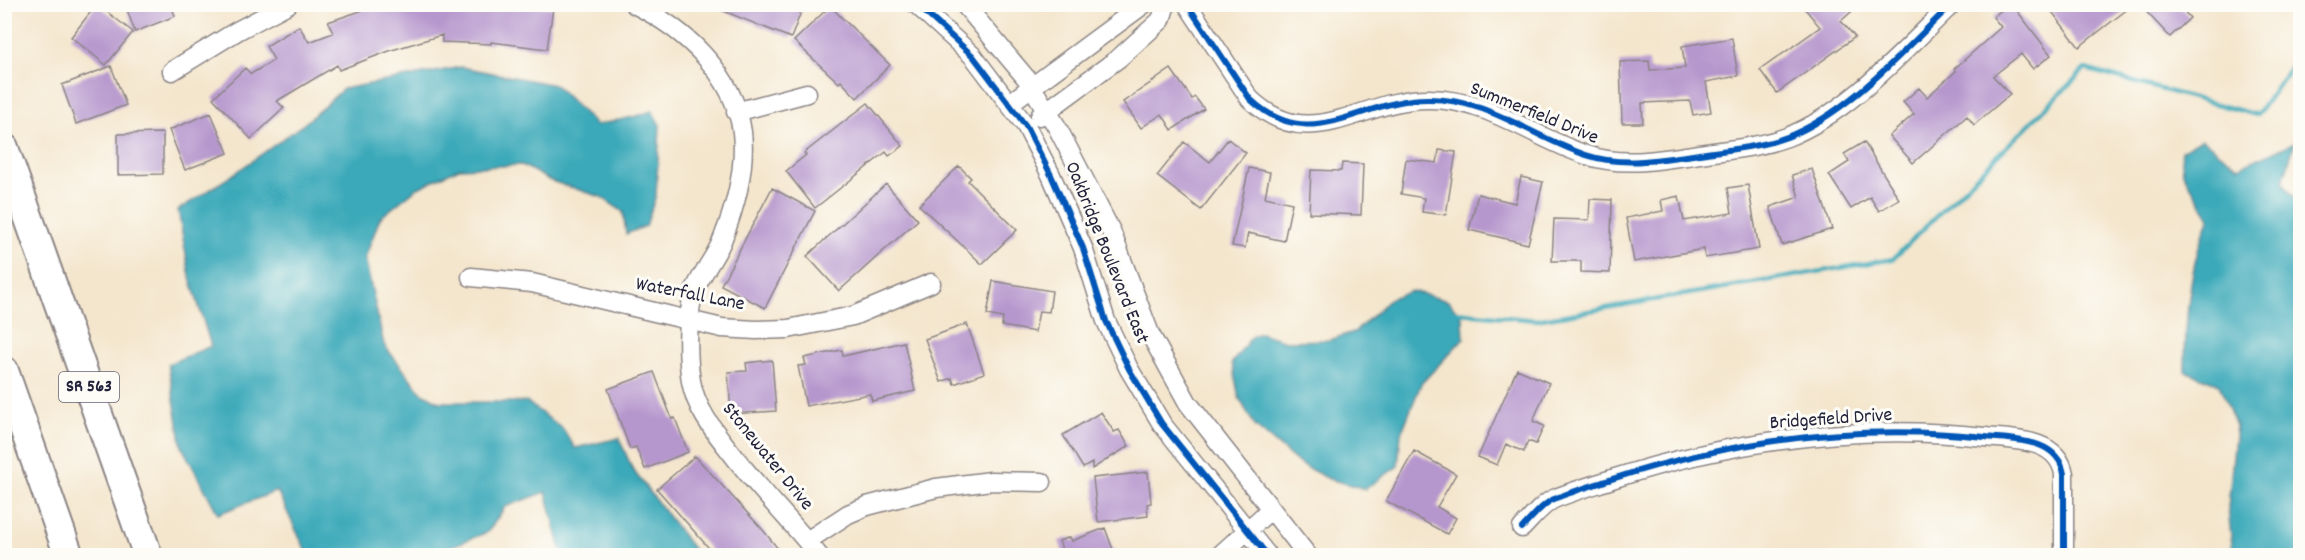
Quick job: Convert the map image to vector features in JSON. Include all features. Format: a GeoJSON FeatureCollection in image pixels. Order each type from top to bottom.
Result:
{"type":"FeatureCollection","features":[{"type":"Feature","properties":{"kind":"main road","name":"SR 563"},"geometry":{"type":"LineString","coordinates":[[4,148],[148,555]]}},
{"type":"Feature","properties":{"kind":"main road"},"geometry":{"type":"LineString","coordinates":[[4,371],[69,555]]}},
{"type":"Feature","properties":{"kind":"street"},"geometry":{"type":"LineString","coordinates":[[172,71],[237,31],[288,4]]}},
{"type":"Feature","properties":{"kind":"street","name":"Stonewater Drive"},"geometry":{"type":"LineString","coordinates":[[634,4],[677,29],[698,48],[721,77],[736,112],[741,132],[742,157],[739,185],[722,241],[693,294],[688,360],[691,383],[707,422],[754,482],[813,548]]}},
{"type":"Feature","properties":{"kind":"street","name":"Oakbridge Boulevard East"},"geometry":{"type":"LineString","coordinates":[[916,4],[973,56],[1026,126],[1051,174],[1083,248],[1106,321],[1129,369],[1162,424],[1269,555]]}},
{"type":"Feature","properties":{"kind":"street","name":"Oakbridge Boulevard East"},"geometry":{"type":"LineString","coordinates":[[964,4],[1032,87],[1079,166],[1111,231],[1150,334],[1188,403],[1270,510],[1308,555]]}},
{"type":"Feature","properties":{"kind":"street"},"geometry":{"type":"LineString","coordinates":[[1010,103],[1144,4]]}},
{"type":"Feature","properties":{"kind":"street"},"geometry":{"type":"LineString","coordinates":[[1026,126],[1124,54],[1161,20],[1166,4]]}},
{"type":"Feature","properties":{"kind":"street","name":"Summerfield Drive"},"geometry":{"type":"LineString","coordinates":[[1187,4],[1250,99],[1263,112],[1281,122],[1312,126],[1412,99],[1453,100],[1477,105],[1588,156],[1623,162],[1650,162],[1762,144],[1786,137],[1810,126],[1832,113],[1856,94],[1952,4]]}},
{"type":"Feature","properties":{"kind":"street"},"geometry":{"type":"LineString","coordinates":[[1103,34],[1124,54]]}},
{"type":"Feature","properties":{"kind":"street"},"geometry":{"type":"LineString","coordinates":[[736,112],[807,93]]}},
{"type":"Feature","properties":{"kind":"street","name":"Waterfall Lane"},"geometry":{"type":"LineString","coordinates":[[471,277],[532,283],[722,328],[788,329],[853,316],[931,283]]}},
{"type":"Feature","properties":{"kind":"street","name":"Bridgefield Drive"},"geometry":{"type":"LineString","coordinates":[[1522,528],[1554,498],[1690,456],[1803,436],[1866,432],[1952,433],[2026,441],[2042,445],[2055,455],[2063,467],[2064,474],[2064,555]]}},
{"type":"Feature","properties":{"kind":"street"},"geometry":{"type":"LineString","coordinates":[[813,548],[848,514],[867,506],[936,488],[991,481],[1042,482]]}},
{"type":"Feature","properties":{"kind":"street"},"geometry":{"type":"LineString","coordinates":[[1219,555],[1270,510]]}},
{"type":"Feature","properties":{"kind":"street"},"geometry":{"type":"LineString","coordinates":[[1269,555],[1291,536]]}},
{"type":"Feature","properties":{"kind":"water"},"geometry":{"type":"Polygon","coordinates":[[[461,67],[555,85],[596,125],[652,111],[660,125],[656,195],[646,226],[626,234],[623,212],[601,197],[551,181],[522,165],[459,168],[416,189],[380,218],[365,258],[384,345],[421,392],[439,402],[527,402],[563,429],[575,448],[619,438],[633,470],[698,555],[568,556],[562,554],[546,492],[505,507],[488,532],[430,555],[308,555],[277,491],[218,514],[182,447],[168,364],[211,346],[190,277],[178,210],[228,178],[305,123],[343,89],[461,67]]]}},
{"type":"Feature","properties":{"kind":"water"},"geometry":{"type":"Polygon","coordinates":[[[2202,139],[2239,167],[2295,142],[2283,182],[2300,205],[2300,555],[2233,555],[2228,508],[2236,426],[2219,384],[2185,371],[2187,313],[2193,273],[2197,253],[2210,218],[2183,173],[2181,151],[2202,139]]]}},
{"type":"Feature","properties":{"kind":"water"},"geometry":{"type":"Polygon","coordinates":[[[1412,291],[1448,301],[1463,318],[1464,338],[1421,384],[1401,434],[1398,466],[1365,489],[1329,479],[1300,464],[1255,426],[1239,398],[1232,363],[1252,336],[1260,333],[1286,341],[1330,340],[1356,331],[1391,298],[1412,291]]]}},
{"type":"Feature","properties":{"kind":"building"},"geometry":{"type":"Polygon","coordinates":[[[97,4],[133,32],[106,65],[71,37],[97,4]]]}},
{"type":"Feature","properties":{"kind":"building"},"geometry":{"type":"Polygon","coordinates":[[[125,4],[171,4],[175,16],[135,32],[125,4]]]}},
{"type":"Feature","properties":{"kind":"building"},"geometry":{"type":"Polygon","coordinates":[[[381,4],[523,4],[553,8],[547,49],[491,42],[491,44],[442,42],[442,35],[392,50],[339,70],[337,65],[277,101],[284,108],[251,139],[213,98],[245,68],[251,74],[274,60],[266,46],[299,26],[309,42],[333,33],[328,22],[381,4]]]}},
{"type":"Feature","properties":{"kind":"building"},"geometry":{"type":"Polygon","coordinates":[[[706,4],[804,4],[791,38],[706,4]]]}},
{"type":"Feature","properties":{"kind":"building"},"geometry":{"type":"Polygon","coordinates":[[[1801,4],[1860,4],[1841,21],[1855,37],[1777,93],[1760,70],[1820,27],[1801,4]]]}},
{"type":"Feature","properties":{"kind":"building"},"geometry":{"type":"Polygon","coordinates":[[[2012,4],[2051,55],[2033,69],[2021,54],[1993,76],[2010,94],[1974,125],[1967,116],[1913,163],[1889,136],[1914,114],[1903,102],[1919,88],[1927,97],[1956,71],[1954,69],[2001,27],[1993,17],[2012,4]]]}},
{"type":"Feature","properties":{"kind":"building"},"geometry":{"type":"Polygon","coordinates":[[[2046,4],[2134,4],[2079,47],[2046,4]]]}},
{"type":"Feature","properties":{"kind":"building"},"geometry":{"type":"Polygon","coordinates":[[[2139,4],[2178,4],[2190,18],[2170,37],[2139,4]]]}},
{"type":"Feature","properties":{"kind":"building"},"geometry":{"type":"Polygon","coordinates":[[[830,6],[890,65],[857,98],[841,81],[839,83],[794,41],[830,6]]]}},
{"type":"Feature","properties":{"kind":"building"},"geometry":{"type":"Polygon","coordinates":[[[1732,38],[1738,76],[1706,82],[1711,112],[1693,115],[1690,101],[1642,103],[1643,123],[1622,123],[1620,62],[1649,61],[1650,70],[1685,68],[1682,46],[1732,38]]]}},
{"type":"Feature","properties":{"kind":"building"},"geometry":{"type":"Polygon","coordinates":[[[111,66],[126,105],[76,124],[62,85],[111,66]]]}},
{"type":"Feature","properties":{"kind":"building"},"geometry":{"type":"Polygon","coordinates":[[[1171,69],[1192,99],[1195,97],[1204,109],[1172,130],[1162,114],[1141,128],[1123,102],[1171,69]]]}},
{"type":"Feature","properties":{"kind":"building"},"geometry":{"type":"Polygon","coordinates":[[[868,103],[903,146],[889,156],[886,152],[815,208],[786,171],[806,155],[804,153],[868,103]]]}},
{"type":"Feature","properties":{"kind":"building"},"geometry":{"type":"Polygon","coordinates":[[[211,113],[228,153],[185,170],[169,130],[211,113]]]}},
{"type":"Feature","properties":{"kind":"building"},"geometry":{"type":"Polygon","coordinates":[[[163,133],[163,174],[118,175],[118,134],[163,133]]]}},
{"type":"Feature","properties":{"kind":"building"},"geometry":{"type":"Polygon","coordinates":[[[1228,139],[1246,153],[1201,210],[1157,176],[1184,142],[1210,162],[1228,139]]]}},
{"type":"Feature","properties":{"kind":"building"},"geometry":{"type":"Polygon","coordinates":[[[1864,142],[1899,199],[1879,211],[1870,197],[1851,209],[1829,175],[1849,162],[1844,154],[1864,142]]]}},
{"type":"Feature","properties":{"kind":"building"},"geometry":{"type":"Polygon","coordinates":[[[1439,150],[1456,152],[1446,215],[1422,212],[1424,198],[1401,194],[1406,159],[1437,163],[1439,150]]]}},
{"type":"Feature","properties":{"kind":"building"},"geometry":{"type":"Polygon","coordinates":[[[1342,163],[1363,164],[1361,215],[1309,213],[1311,170],[1341,171],[1342,163]]]}},
{"type":"Feature","properties":{"kind":"building"},"geometry":{"type":"Polygon","coordinates":[[[959,166],[971,178],[968,181],[1017,230],[982,264],[919,205],[959,166]]]}},
{"type":"Feature","properties":{"kind":"building"},"geometry":{"type":"Polygon","coordinates":[[[1249,168],[1270,172],[1265,197],[1292,203],[1284,241],[1248,233],[1245,248],[1232,246],[1249,168]]]}},
{"type":"Feature","properties":{"kind":"building"},"geometry":{"type":"Polygon","coordinates":[[[1812,169],[1832,229],[1782,245],[1770,207],[1799,197],[1792,175],[1812,169]]]}},
{"type":"Feature","properties":{"kind":"building"},"geometry":{"type":"Polygon","coordinates":[[[1521,177],[1543,182],[1528,244],[1469,230],[1478,194],[1515,203],[1521,177]]]}},
{"type":"Feature","properties":{"kind":"building"},"geometry":{"type":"Polygon","coordinates":[[[886,184],[918,220],[839,291],[807,256],[886,184]]]}},
{"type":"Feature","properties":{"kind":"building"},"geometry":{"type":"Polygon","coordinates":[[[1748,185],[1759,249],[1705,258],[1704,249],[1634,262],[1626,218],[1663,211],[1661,200],[1679,196],[1684,221],[1732,213],[1728,188],[1748,185]]]}},
{"type":"Feature","properties":{"kind":"building"},"geometry":{"type":"Polygon","coordinates":[[[772,188],[815,211],[765,308],[721,285],[772,188]]]}},
{"type":"Feature","properties":{"kind":"building"},"geometry":{"type":"Polygon","coordinates":[[[1590,199],[1612,200],[1610,273],[1581,272],[1581,261],[1552,261],[1554,219],[1589,220],[1590,199]]]}},
{"type":"Feature","properties":{"kind":"building"},"geometry":{"type":"Polygon","coordinates":[[[993,281],[1052,291],[1049,312],[1039,311],[1035,332],[1002,326],[1003,318],[987,315],[993,281]]]}},
{"type":"Feature","properties":{"kind":"building"},"geometry":{"type":"Polygon","coordinates":[[[967,324],[984,373],[954,384],[952,378],[941,382],[925,339],[967,324]]]}},
{"type":"Feature","properties":{"kind":"building"},"geometry":{"type":"Polygon","coordinates":[[[904,342],[915,391],[872,401],[870,394],[806,406],[798,366],[806,365],[804,358],[842,350],[843,356],[904,342]]]}},
{"type":"Feature","properties":{"kind":"building"},"geometry":{"type":"Polygon","coordinates":[[[772,360],[776,411],[731,414],[728,372],[747,371],[746,363],[772,360]]]}},
{"type":"Feature","properties":{"kind":"building"},"geometry":{"type":"Polygon","coordinates":[[[1517,369],[1549,383],[1533,421],[1544,426],[1536,444],[1528,441],[1524,452],[1506,444],[1497,465],[1478,457],[1517,369]]]}},
{"type":"Feature","properties":{"kind":"building"},"geometry":{"type":"Polygon","coordinates":[[[654,372],[672,419],[675,418],[688,452],[645,469],[636,447],[630,449],[608,389],[654,372]]]}},
{"type":"Feature","properties":{"kind":"building"},"geometry":{"type":"Polygon","coordinates":[[[1101,412],[1114,432],[1119,430],[1129,446],[1092,469],[1092,463],[1083,468],[1063,435],[1101,412]]]}},
{"type":"Feature","properties":{"kind":"building"},"geometry":{"type":"Polygon","coordinates":[[[1414,451],[1456,474],[1437,507],[1456,518],[1447,534],[1386,501],[1414,451]]]}},
{"type":"Feature","properties":{"kind":"building"},"geometry":{"type":"Polygon","coordinates":[[[695,456],[783,555],[715,555],[657,489],[695,456]]]}},
{"type":"Feature","properties":{"kind":"building"},"geometry":{"type":"Polygon","coordinates":[[[1148,472],[1151,503],[1147,504],[1148,516],[1098,522],[1093,478],[1148,472]]]}},
{"type":"Feature","properties":{"kind":"building"},"geometry":{"type":"Polygon","coordinates":[[[1105,528],[1115,555],[1064,555],[1059,541],[1070,537],[1072,541],[1105,528]]]}},
{"type":"Feature","properties":{"kind":"waterway"},"geometry":{"type":"LineString","coordinates":[[1455,312],[1536,320],[1893,259],[2085,69],[2257,115],[2295,61],[2300,48]]}},
{"type":"Feature","properties":{"kind":"cycle path"},"geometry":{"type":"LineString","coordinates":[[916,4],[973,56],[1026,126],[1051,175],[1083,248],[1106,321],[1129,369],[1162,424],[1268,556]]}},
{"type":"Feature","properties":{"kind":"cycle path"},"geometry":{"type":"LineString","coordinates":[[1187,4],[1250,99],[1272,116],[1294,123],[1316,124],[1404,101],[1429,99],[1450,101],[1490,112],[1586,155],[1626,162],[1666,159],[1752,146],[1776,141],[1810,126],[1832,113],[1875,79],[1952,4]]}},
{"type":"Feature","properties":{"kind":"cycle path"},"geometry":{"type":"LineString","coordinates":[[1522,528],[1551,500],[1658,465],[1703,454],[1796,438],[1890,432],[1937,433],[2033,443],[2053,453],[2060,462],[2064,474],[2064,556]]}}]}
